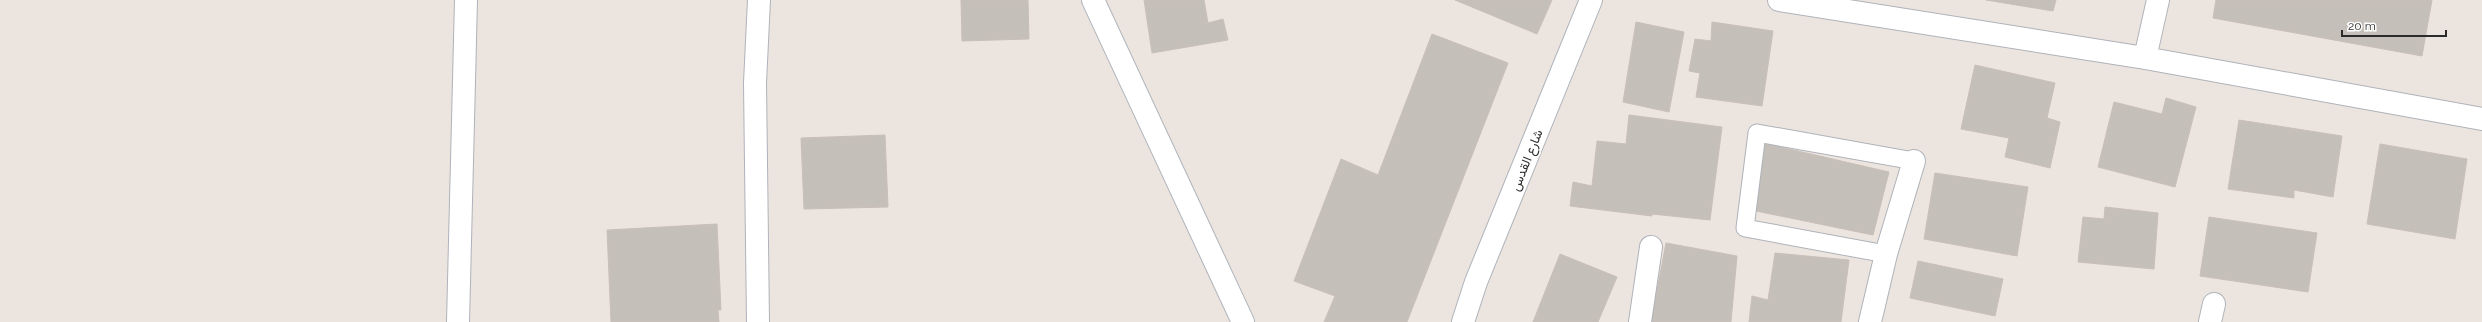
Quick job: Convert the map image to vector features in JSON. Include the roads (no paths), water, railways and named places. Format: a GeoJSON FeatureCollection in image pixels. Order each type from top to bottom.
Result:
{"type":"FeatureCollection","features":[{"type":"Feature","properties":{"kind":"street"},"geometry":{"type":"LineString","coordinates":[[458,322],[466,0]]}},
{"type":"Feature","properties":{"kind":"street"},"geometry":{"type":"LineString","coordinates":[[758,322],[755,84],[759,0]]}},
{"type":"Feature","properties":{"kind":"street"},"geometry":{"type":"LineString","coordinates":[[1093,0],[1243,322]]}},
{"type":"Feature","properties":{"kind":"street","name":"شارع القدس"},"geometry":{"type":"LineString","coordinates":[[1463,322],[1476,282],[1591,0]]}},
{"type":"Feature","properties":{"kind":"street"},"geometry":{"type":"LineString","coordinates":[[1779,0],[2145,58],[2482,119]]}},
{"type":"Feature","properties":{"kind":"street"},"geometry":{"type":"LineString","coordinates":[[2145,58],[2158,0]]}},
{"type":"Feature","properties":{"kind":"street"},"geometry":{"type":"LineString","coordinates":[[1870,322],[1886,254],[1914,161]]}},
{"type":"Feature","properties":{"kind":"street"},"geometry":{"type":"LineString","coordinates":[[1640,322],[1651,247]]}},
{"type":"Feature","properties":{"kind":"lane"},"geometry":{"type":"LineString","coordinates":[[1886,254],[1745,228],[1757,133],[1914,161]]}}]}
